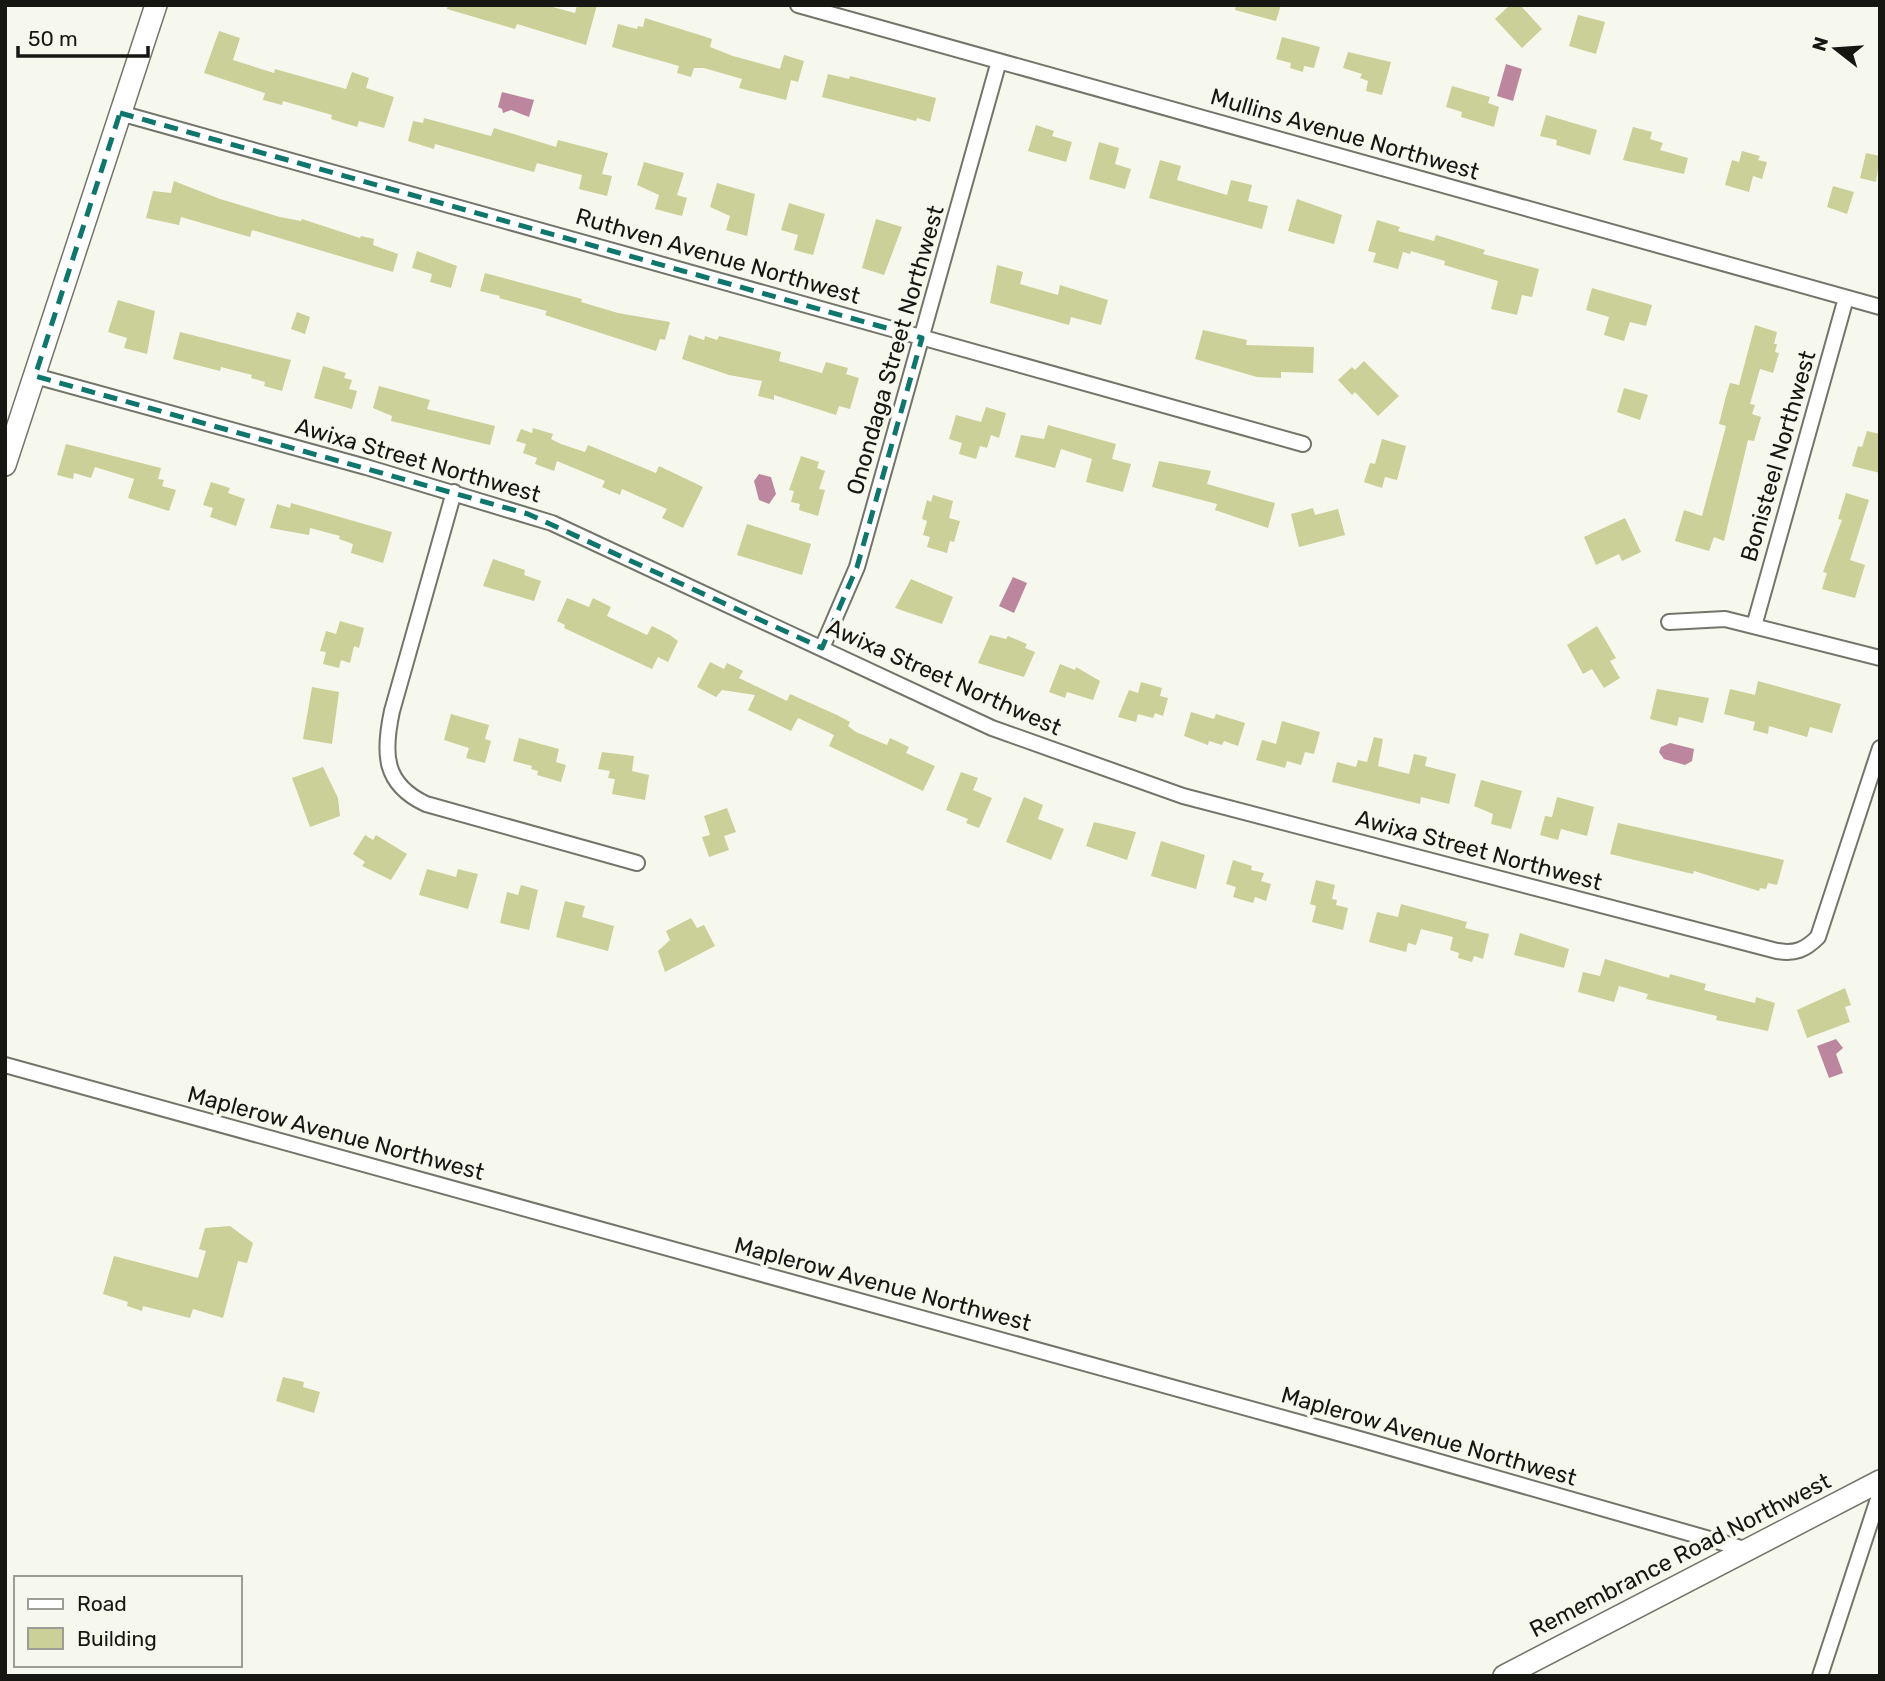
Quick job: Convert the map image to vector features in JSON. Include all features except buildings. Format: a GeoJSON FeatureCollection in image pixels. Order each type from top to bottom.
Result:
{"type":"FeatureCollection","features":[{"type":"Feature","properties":{"kind":"street"},"geometry":{"type":"LineString","coordinates":[[5,465],[156,5]]}},
{"type":"Feature","properties":{"kind":"street","name":"Mullins Avenue Northwest"},"geometry":{"type":"LineString","coordinates":[[798,5],[1880,307]]}},
{"type":"Feature","properties":{"kind":"street","name":"Onondaga Street Northwest"},"geometry":{"type":"LineString","coordinates":[[822,648],[857,567],[999,61]]}},
{"type":"Feature","properties":{"kind":"street","name":"Ruthven Avenue Northwest"},"geometry":{"type":"LineString","coordinates":[[120,113],[1303,444]]}},
{"type":"Feature","properties":{"kind":"street","name":"Bonisteel Northwest"},"geometry":{"type":"LineString","coordinates":[[1754,626],[1846,298]]}},
{"type":"Feature","properties":{"kind":"street","name":"Awixa Street Northwest"},"geometry":{"type":"LineString","coordinates":[[34,376],[454,492],[579,534],[992,728],[1142,783],[1792,953],[1807,948],[1818,937],[1880,748]]}},
{"type":"Feature","properties":{"kind":"street"},"geometry":{"type":"LineString","coordinates":[[454,492],[391,711],[386,746],[394,777],[412,798],[426,804],[637,863]]}},
{"type":"Feature","properties":{"kind":"street"},"geometry":{"type":"LineString","coordinates":[[1669,622],[1725,619],[1880,658]]}},
{"type":"Feature","properties":{"kind":"street","name":"Maplerow Avenue Northwest"},"geometry":{"type":"LineString","coordinates":[[5,1065],[1322,1429],[1748,1550]]}},
{"type":"Feature","properties":{"kind":"street","name":"Remembrance Road Northwest"},"geometry":{"type":"LineString","coordinates":[[1504,1676],[1880,1481]]}},
{"type":"Feature","properties":{"kind":"street"},"geometry":{"type":"LineString","coordinates":[[1820,1676],[1880,1493]]}},
{"type":"Feature","properties":{"kind":"highlighted area"},"geometry":{"type":"Polygon","coordinates":[[[120,113],[922,338],[857,567],[822,648],[528,514],[35,376],[120,113]]]}},
{"type":"Feature","properties":{"kind":"shaded area"},"geometry":{"type":"Polygon","coordinates":[[[1506,64],[1522,69],[1513,101],[1497,96],[1506,64]]]}},
{"type":"Feature","properties":{"kind":"shaded area"},"geometry":{"type":"Polygon","coordinates":[[[502,92],[534,100],[529,117],[511,110],[503,113],[498,107],[502,92]]]}},
{"type":"Feature","properties":{"kind":"shaded area"},"geometry":{"type":"Polygon","coordinates":[[[759,474],[771,477],[776,494],[769,504],[759,500],[754,481],[759,474]]]}},
{"type":"Feature","properties":{"kind":"shaded area"},"geometry":{"type":"Polygon","coordinates":[[[1013,577],[1027,583],[1014,613],[999,606],[1013,577]]]}},
{"type":"Feature","properties":{"kind":"shaded area"},"geometry":{"type":"Polygon","coordinates":[[[1670,743],[1694,749],[1692,761],[1685,765],[1664,759],[1659,752],[1661,747],[1670,743]]]}},
{"type":"Feature","properties":{"kind":"shaded area"},"geometry":{"type":"Polygon","coordinates":[[[1836,1039],[1843,1048],[1836,1054],[1843,1073],[1829,1078],[1817,1046],[1836,1039]]]}}]}
